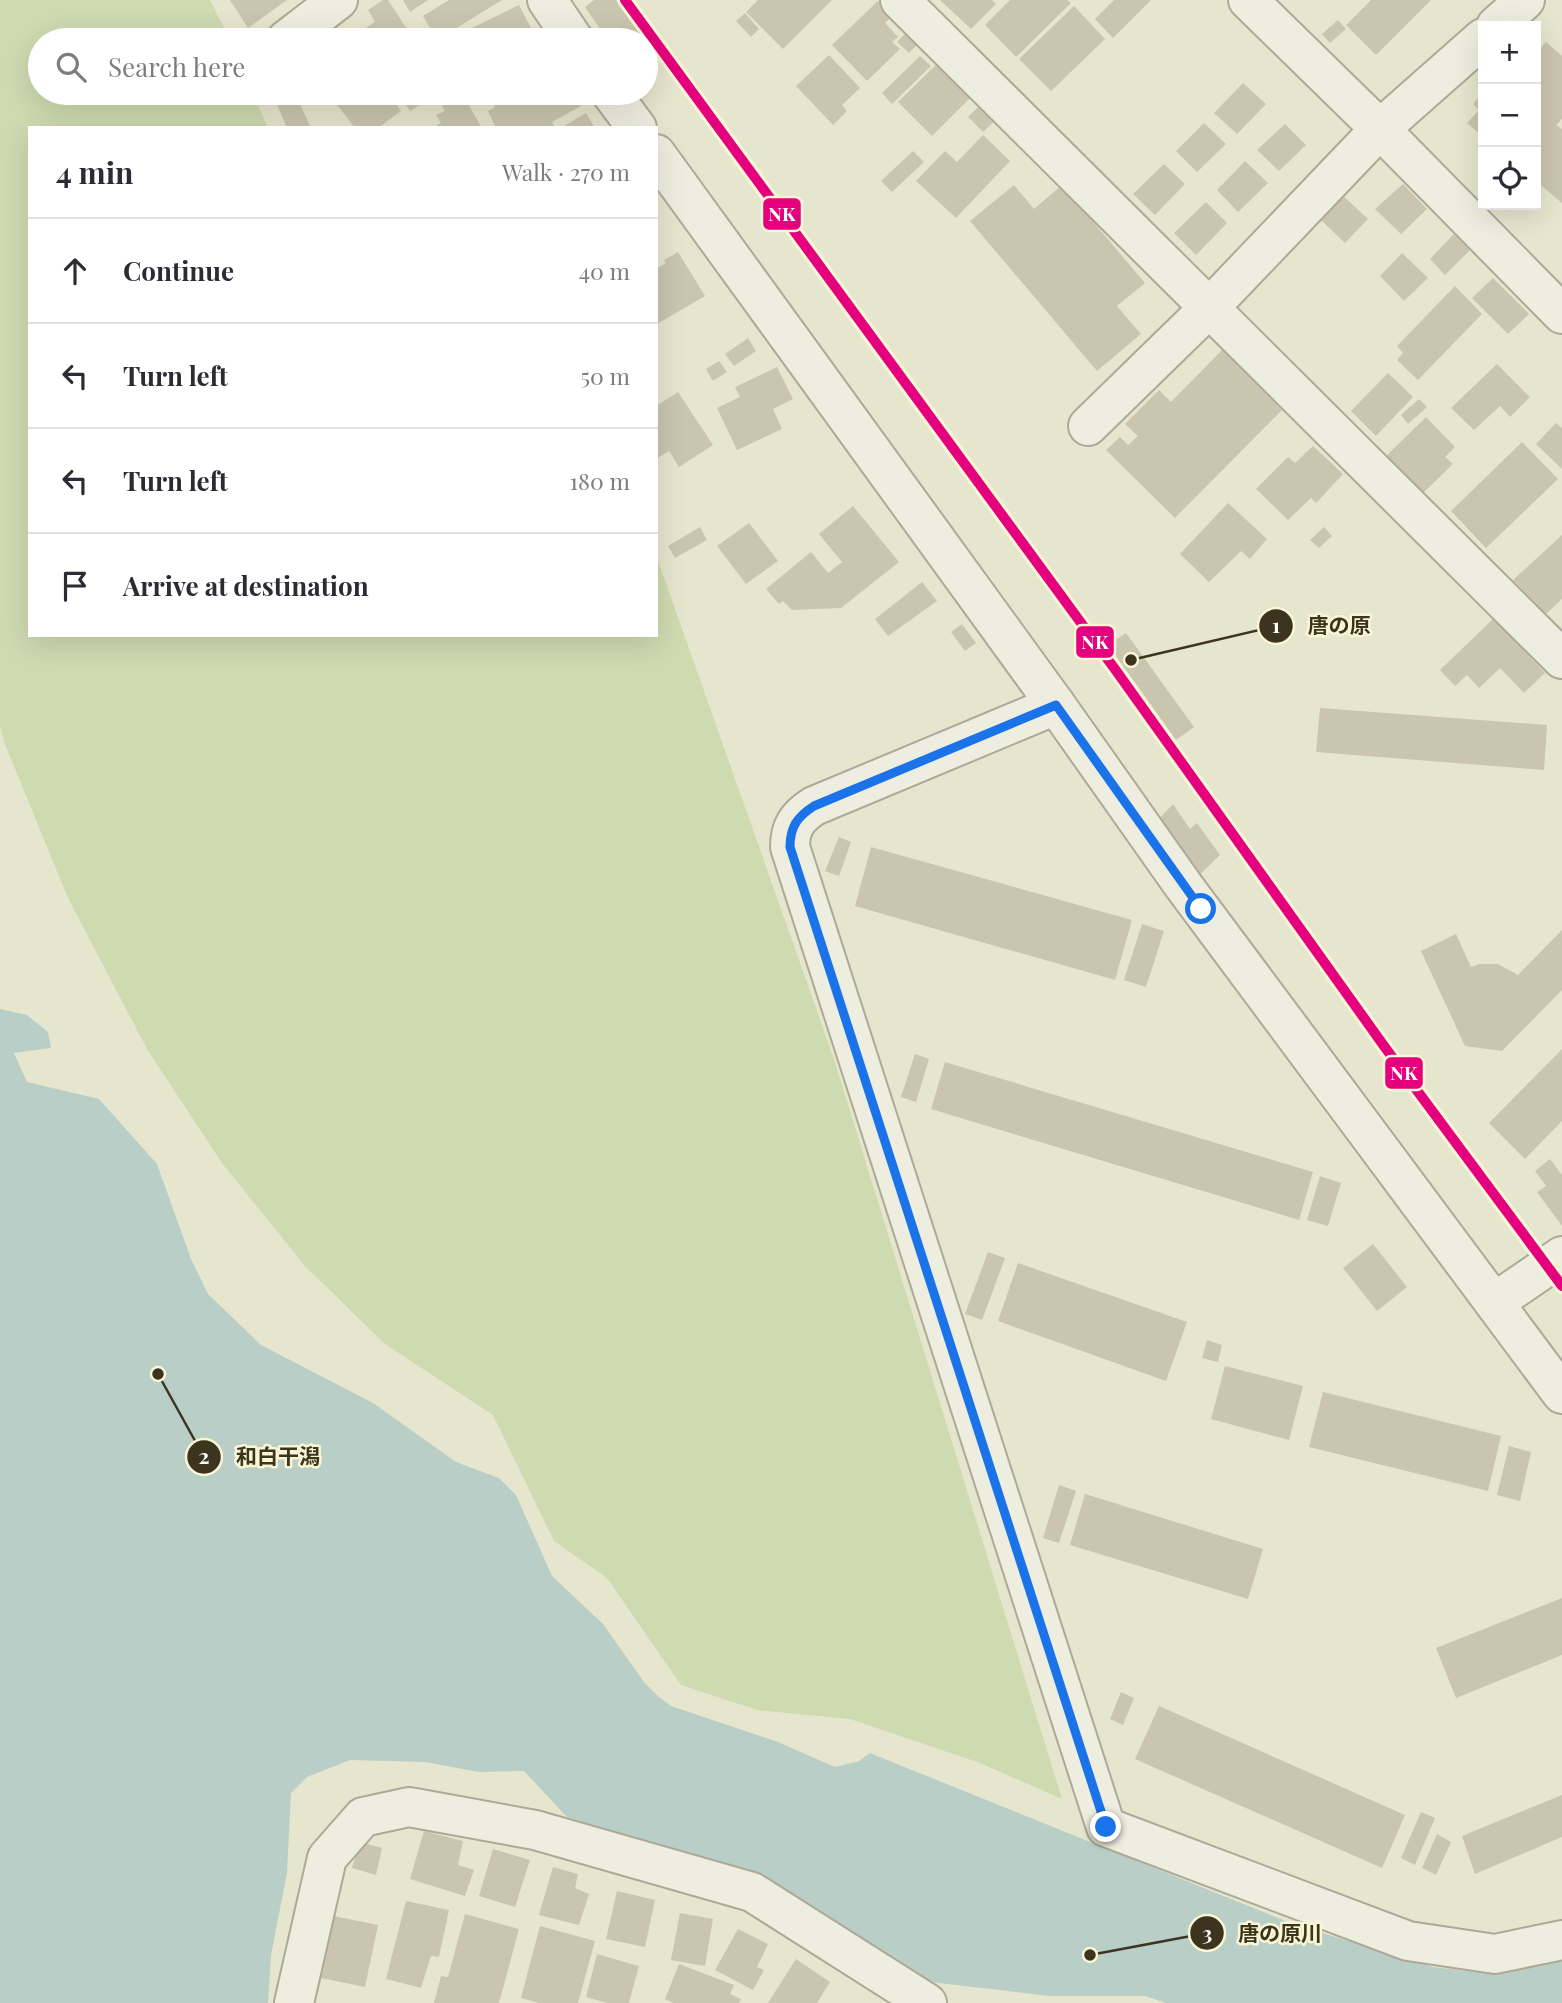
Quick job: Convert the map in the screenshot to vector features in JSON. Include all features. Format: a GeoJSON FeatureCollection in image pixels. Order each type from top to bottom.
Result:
{"type":"FeatureCollection","features":[{"type":"Feature","properties":{"kind":"street"},"geometry":{"type":"LineString","coordinates":[[547,0],[566,28]]}},
{"type":"Feature","properties":{"kind":"street"},"geometry":{"type":"LineString","coordinates":[[900,0],[1562,659]]}},
{"type":"Feature","properties":{"kind":"street"},"geometry":{"type":"LineString","coordinates":[[1248,0],[1562,314]]}},
{"type":"Feature","properties":{"kind":"street"},"geometry":{"type":"LineString","coordinates":[[1502,21],[1525,0]]}},
{"type":"Feature","properties":{"kind":"street"},"geometry":{"type":"LineString","coordinates":[[301,28],[332,2]]}},
{"type":"Feature","properties":{"kind":"street"},"geometry":{"type":"LineString","coordinates":[[1088,426],[1209,307],[1380,130],[1478,42]]}},
{"type":"Feature","properties":{"kind":"street"},"geometry":{"type":"LineString","coordinates":[[620,105],[636,126]]}},
{"type":"Feature","properties":{"kind":"street"},"geometry":{"type":"LineString","coordinates":[[658,158],[1056,705],[1182,885],[1562,1394]]}},
{"type":"Feature","properties":{"kind":"street"},"geometry":{"type":"LineString","coordinates":[[1056,705],[814,806],[800,815],[790,831],[790,847],[1106,1827],[1408,1941],[1494,1954],[1562,1940]]}},
{"type":"Feature","properties":{"kind":"street"},"geometry":{"type":"LineString","coordinates":[[1495,1302],[1562,1256]]}},
{"type":"Feature","properties":{"kind":"street"},"geometry":{"type":"LineString","coordinates":[[300,2002],[327,1858],[363,1817],[409,1807],[536,1830],[752,1892],[927,2003]]}},
{"type":"Feature","properties":{"kind":"green space"},"geometry":{"type":"Polygon","coordinates":[[[0,0],[210,0],[224,28],[28,28],[28,105],[258,105],[267,126],[28,126],[28,637],[658,637],[658,561],[834,1059],[1062,1799],[980,1763],[850,1719],[757,1710],[681,1685],[607,1578],[554,1541],[493,1415],[385,1344],[305,1266],[222,1163],[147,1049],[68,898],[4,742],[0,726],[0,0]]]}},
{"type":"Feature","properties":{"kind":"shaded area"},"geometry":{"type":"Polygon","coordinates":[[[0,1009],[27,1015],[48,1032],[51,1048],[14,1053],[27,1082],[99,1099],[157,1164],[191,1259],[208,1294],[261,1345],[373,1403],[456,1462],[499,1478],[516,1495],[552,1576],[603,1624],[644,1682],[671,1706],[778,1742],[835,1767],[859,1761],[870,1753],[1293,1924],[1433,1967],[1475,1972],[1511,1972],[1562,1960],[1562,2003],[1166,2003],[1145,1996],[1050,1996],[930,1982],[756,1877],[567,1817],[524,1771],[479,1772],[425,1762],[350,1760],[307,1777],[291,1793],[287,1873],[271,1955],[268,2003],[0,2003],[0,1009]]]}},
{"type":"Feature","properties":{"kind":"building"},"geometry":{"type":"Polygon","coordinates":[[[230,0],[287,0],[248,28],[230,0]]]}},
{"type":"Feature","properties":{"kind":"building"},"geometry":{"type":"Polygon","coordinates":[[[383,0],[388,0],[406,28],[365,28],[375,22],[368,10],[383,0]]]}},
{"type":"Feature","properties":{"kind":"building"},"geometry":{"type":"Polygon","coordinates":[[[403,0],[428,0],[410,12],[403,0]]]}},
{"type":"Feature","properties":{"kind":"building"},"geometry":{"type":"Polygon","coordinates":[[[449,0],[502,0],[456,28],[430,28],[423,16],[449,0]]]}},
{"type":"Feature","properties":{"kind":"building"},"geometry":{"type":"Polygon","coordinates":[[[594,0],[616,0],[636,28],[600,28],[585,7],[594,0]]]}},
{"type":"Feature","properties":{"kind":"building"},"geometry":{"type":"Polygon","coordinates":[[[758,0],[832,0],[783,49],[746,12],[758,0]]]}},
{"type":"Feature","properties":{"kind":"building"},"geometry":{"type":"Polygon","coordinates":[[[940,0],[992,0],[996,4],[971,29],[940,0]]]}},
{"type":"Feature","properties":{"kind":"building"},"geometry":{"type":"Polygon","coordinates":[[[1010,0],[1067,0],[1071,3],[1016,57],[985,25],[1010,0]]]}},
{"type":"Feature","properties":{"kind":"building"},"geometry":{"type":"Polygon","coordinates":[[[1114,0],[1151,0],[1113,38],[1095,19],[1114,0]]]}},
{"type":"Feature","properties":{"kind":"building"},"geometry":{"type":"Polygon","coordinates":[[[1371,0],[1431,0],[1376,55],[1346,25],[1371,0]]]}},
{"type":"Feature","properties":{"kind":"building"},"geometry":{"type":"Polygon","coordinates":[[[878,1],[892,16],[885,23],[898,37],[892,42],[900,49],[867,81],[832,45],[878,1]]]}},
{"type":"Feature","properties":{"kind":"building"},"geometry":{"type":"Polygon","coordinates":[[[519,5],[531,28],[472,28],[519,5]]]}},
{"type":"Feature","properties":{"kind":"building"},"geometry":{"type":"Polygon","coordinates":[[[1074,6],[1105,39],[1051,91],[1019,59],[1074,6]]]}},
{"type":"Feature","properties":{"kind":"building"},"geometry":{"type":"Polygon","coordinates":[[[745,13],[759,29],[751,37],[736,21],[745,13]]]}},
{"type":"Feature","properties":{"kind":"building"},"geometry":{"type":"Polygon","coordinates":[[[1338,20],[1346,29],[1330,43],[1322,34],[1338,20]]]}},
{"type":"Feature","properties":{"kind":"building"},"geometry":{"type":"Polygon","coordinates":[[[915,23],[927,34],[909,53],[897,42],[915,23]]]}},
{"type":"Feature","properties":{"kind":"building"},"geometry":{"type":"Polygon","coordinates":[[[1546,42],[1562,56],[1562,119],[1556,125],[1562,129],[1562,203],[1541,185],[1541,48],[1546,42]]]}},
{"type":"Feature","properties":{"kind":"building"},"geometry":{"type":"Polygon","coordinates":[[[950,51],[983,85],[932,136],[898,102],[950,51]]]}},
{"type":"Feature","properties":{"kind":"building"},"geometry":{"type":"Polygon","coordinates":[[[829,55],[860,88],[842,105],[847,111],[833,125],[796,86],[829,55]]]}},
{"type":"Feature","properties":{"kind":"building"},"geometry":{"type":"Polygon","coordinates":[[[920,56],[931,66],[892,104],[882,93],[920,56]]]}},
{"type":"Feature","properties":{"kind":"building"},"geometry":{"type":"Polygon","coordinates":[[[1243,83],[1266,104],[1237,134],[1214,113],[1243,83]]]}},
{"type":"Feature","properties":{"kind":"building"},"geometry":{"type":"Polygon","coordinates":[[[991,94],[1006,110],[983,132],[968,117],[991,94]]]}},
{"type":"Feature","properties":{"kind":"building"},"geometry":{"type":"Polygon","coordinates":[[[277,105],[300,105],[310,126],[286,126],[277,105]]]}},
{"type":"Feature","properties":{"kind":"building"},"geometry":{"type":"Polygon","coordinates":[[[337,105],[397,105],[401,111],[381,126],[353,126],[337,105]]]}},
{"type":"Feature","properties":{"kind":"building"},"geometry":{"type":"Polygon","coordinates":[[[406,105],[420,105],[410,111],[406,105]]]}},
{"type":"Feature","properties":{"kind":"building"},"geometry":{"type":"Polygon","coordinates":[[[469,105],[481,126],[436,126],[441,123],[436,115],[445,111],[442,106],[469,105]]]}},
{"type":"Feature","properties":{"kind":"building"},"geometry":{"type":"Polygon","coordinates":[[[494,105],[581,106],[552,122],[554,126],[495,126],[488,111],[495,107],[494,105]]]}},
{"type":"Feature","properties":{"kind":"building"},"geometry":{"type":"Polygon","coordinates":[[[1478,111],[1478,133],[1467,123],[1478,111]]]}},
{"type":"Feature","properties":{"kind":"building"},"geometry":{"type":"Polygon","coordinates":[[[586,113],[594,126],[564,126],[586,113]]]}},
{"type":"Feature","properties":{"kind":"building"},"geometry":{"type":"Polygon","coordinates":[[[1204,123],[1226,144],[1197,172],[1176,151],[1204,123]]]}},
{"type":"Feature","properties":{"kind":"building"},"geometry":{"type":"Polygon","coordinates":[[[1285,124],[1306,145],[1279,171],[1257,150],[1285,124]]]}},
{"type":"Feature","properties":{"kind":"building"},"geometry":{"type":"Polygon","coordinates":[[[983,135],[1010,161],[956,218],[916,181],[945,151],[957,162],[983,135]]]}},
{"type":"Feature","properties":{"kind":"building"},"geometry":{"type":"Polygon","coordinates":[[[913,151],[924,162],[892,192],[881,181],[913,151]]]}},
{"type":"Feature","properties":{"kind":"building"},"geometry":{"type":"Polygon","coordinates":[[[1245,161],[1268,183],[1238,212],[1217,190],[1245,161]]]}},
{"type":"Feature","properties":{"kind":"building"},"geometry":{"type":"Polygon","coordinates":[[[1164,164],[1185,184],[1155,215],[1133,194],[1164,164]]]}},
{"type":"Feature","properties":{"kind":"building"},"geometry":{"type":"Polygon","coordinates":[[[1403,184],[1427,209],[1401,234],[1375,209],[1403,184]]]}},
{"type":"Feature","properties":{"kind":"building"},"geometry":{"type":"Polygon","coordinates":[[[1014,185],[1034,209],[1062,185],[1145,283],[1117,306],[1141,334],[1097,371],[970,221],[1014,185]]]}},
{"type":"Feature","properties":{"kind":"building"},"geometry":{"type":"Polygon","coordinates":[[[1341,194],[1368,219],[1345,243],[1319,218],[1341,194]]]}},
{"type":"Feature","properties":{"kind":"building"},"geometry":{"type":"Polygon","coordinates":[[[1206,202],[1227,223],[1196,255],[1174,233],[1206,202]]]}},
{"type":"Feature","properties":{"kind":"building"},"geometry":{"type":"Polygon","coordinates":[[[1454,234],[1470,250],[1445,275],[1430,259],[1454,234]]]}},
{"type":"Feature","properties":{"kind":"building"},"geometry":{"type":"Polygon","coordinates":[[[678,252],[705,296],[658,323],[658,268],[666,263],[664,260],[678,252]]]}},
{"type":"Feature","properties":{"kind":"building"},"geometry":{"type":"Polygon","coordinates":[[[1402,253],[1428,278],[1404,301],[1380,276],[1402,253]]]}},
{"type":"Feature","properties":{"kind":"building"},"geometry":{"type":"Polygon","coordinates":[[[1493,278],[1529,314],[1508,334],[1472,298],[1493,278]]]}},
{"type":"Feature","properties":{"kind":"building"},"geometry":{"type":"Polygon","coordinates":[[[1455,286],[1482,314],[1418,380],[1397,360],[1403,353],[1397,346],[1455,286]]]}},
{"type":"Feature","properties":{"kind":"building"},"geometry":{"type":"Polygon","coordinates":[[[748,338],[756,351],[734,366],[725,354],[748,338]]]}},
{"type":"Feature","properties":{"kind":"building"},"geometry":{"type":"Polygon","coordinates":[[[1222,350],[1282,410],[1175,518],[1106,450],[1120,437],[1128,445],[1138,436],[1125,424],[1159,390],[1171,402],[1222,350]]]}},
{"type":"Feature","properties":{"kind":"building"},"geometry":{"type":"Polygon","coordinates":[[[719,361],[727,372],[713,381],[706,369],[719,361]]]}},
{"type":"Feature","properties":{"kind":"building"},"geometry":{"type":"Polygon","coordinates":[[[1497,364],[1530,397],[1510,417],[1500,406],[1474,430],[1451,408],[1497,364]]]}},
{"type":"Feature","properties":{"kind":"building"},"geometry":{"type":"Polygon","coordinates":[[[777,367],[793,399],[773,409],[782,429],[737,450],[717,408],[740,397],[735,387],[777,367]]]}},
{"type":"Feature","properties":{"kind":"building"},"geometry":{"type":"Polygon","coordinates":[[[1388,373],[1413,397],[1376,436],[1351,411],[1388,373]]]}},
{"type":"Feature","properties":{"kind":"building"},"geometry":{"type":"Polygon","coordinates":[[[678,392],[713,445],[679,467],[669,451],[658,458],[658,405],[678,392]]]}},
{"type":"Feature","properties":{"kind":"building"},"geometry":{"type":"Polygon","coordinates":[[[1419,399],[1427,407],[1408,424],[1401,415],[1419,399]]]}},
{"type":"Feature","properties":{"kind":"building"},"geometry":{"type":"Polygon","coordinates":[[[1426,417],[1455,447],[1445,457],[1453,464],[1422,494],[1384,458],[1426,417]]]}},
{"type":"Feature","properties":{"kind":"building"},"geometry":{"type":"Polygon","coordinates":[[[1556,423],[1562,428],[1562,469],[1536,444],[1556,423]]]}},
{"type":"Feature","properties":{"kind":"building"},"geometry":{"type":"Polygon","coordinates":[[[1522,442],[1558,479],[1486,548],[1451,511],[1522,442]]]}},
{"type":"Feature","properties":{"kind":"building"},"geometry":{"type":"Polygon","coordinates":[[[1313,446],[1343,474],[1316,503],[1311,498],[1288,520],[1256,489],[1288,457],[1295,463],[1313,446]]]}},
{"type":"Feature","properties":{"kind":"building"},"geometry":{"type":"Polygon","coordinates":[[[1228,503],[1267,539],[1250,559],[1241,551],[1209,582],[1180,554],[1228,503]]]}},
{"type":"Feature","properties":{"kind":"building"},"geometry":{"type":"Polygon","coordinates":[[[853,506],[899,562],[841,608],[792,610],[783,601],[779,604],[766,589],[811,552],[828,573],[842,562],[819,534],[853,506]]]}},
{"type":"Feature","properties":{"kind":"building"},"geometry":{"type":"Polygon","coordinates":[[[749,523],[778,561],[746,584],[717,546],[749,523]]]}},
{"type":"Feature","properties":{"kind":"building"},"geometry":{"type":"Polygon","coordinates":[[[700,527],[707,540],[675,558],[668,546],[700,527]]]}},
{"type":"Feature","properties":{"kind":"building"},"geometry":{"type":"Polygon","coordinates":[[[1324,527],[1332,536],[1319,548],[1310,540],[1324,527]]]}},
{"type":"Feature","properties":{"kind":"building"},"geometry":{"type":"Polygon","coordinates":[[[1562,535],[1562,599],[1546,614],[1513,580],[1562,535]]]}},
{"type":"Feature","properties":{"kind":"building"},"geometry":{"type":"Polygon","coordinates":[[[922,582],[937,601],[888,636],[875,619],[922,582]]]}},
{"type":"Feature","properties":{"kind":"building"},"geometry":{"type":"Polygon","coordinates":[[[1494,618],[1545,673],[1524,693],[1500,668],[1479,688],[1467,675],[1455,686],[1440,670],[1494,618]]]}},
{"type":"Feature","properties":{"kind":"building"},"geometry":{"type":"Polygon","coordinates":[[[962,624],[976,643],[965,651],[951,632],[962,624]]]}},
{"type":"Feature","properties":{"kind":"building"},"geometry":{"type":"Polygon","coordinates":[[[1126,633],[1194,727],[1176,740],[1108,645],[1126,633]]]}},
{"type":"Feature","properties":{"kind":"building"},"geometry":{"type":"Polygon","coordinates":[[[1320,708],[1547,725],[1544,770],[1316,752],[1320,708]]]}},
{"type":"Feature","properties":{"kind":"building"},"geometry":{"type":"Polygon","coordinates":[[[1173,804],[1190,829],[1197,823],[1220,855],[1196,878],[1156,822],[1173,804]]]}},
{"type":"Feature","properties":{"kind":"building"},"geometry":{"type":"Polygon","coordinates":[[[839,837],[851,842],[839,876],[825,871],[839,837]]]}},
{"type":"Feature","properties":{"kind":"building"},"geometry":{"type":"Polygon","coordinates":[[[871,847],[1132,920],[1115,980],[855,906],[871,847]]]}},
{"type":"Feature","properties":{"kind":"building"},"geometry":{"type":"Polygon","coordinates":[[[1142,924],[1164,931],[1146,987],[1124,980],[1142,924]]]}},
{"type":"Feature","properties":{"kind":"building"},"geometry":{"type":"Polygon","coordinates":[[[1562,930],[1562,990],[1502,1051],[1465,1046],[1421,951],[1456,934],[1471,967],[1498,964],[1518,975],[1562,930]]]}},
{"type":"Feature","properties":{"kind":"building"},"geometry":{"type":"Polygon","coordinates":[[[1562,1049],[1562,1121],[1525,1159],[1489,1123],[1562,1049]]]}},
{"type":"Feature","properties":{"kind":"building"},"geometry":{"type":"Polygon","coordinates":[[[915,1054],[929,1059],[916,1102],[901,1097],[915,1054]]]}},
{"type":"Feature","properties":{"kind":"building"},"geometry":{"type":"Polygon","coordinates":[[[945,1062],[1313,1172],[1299,1220],[931,1109],[945,1062]]]}},
{"type":"Feature","properties":{"kind":"building"},"geometry":{"type":"Polygon","coordinates":[[[1550,1159],[1562,1175],[1562,1226],[1537,1192],[1546,1186],[1535,1171],[1550,1159]]]}},
{"type":"Feature","properties":{"kind":"building"},"geometry":{"type":"Polygon","coordinates":[[[1320,1176],[1341,1183],[1328,1226],[1307,1220],[1320,1176]]]}},
{"type":"Feature","properties":{"kind":"building"},"geometry":{"type":"Polygon","coordinates":[[[1373,1244],[1407,1287],[1377,1311],[1343,1268],[1373,1244]]]}},
{"type":"Feature","properties":{"kind":"building"},"geometry":{"type":"Polygon","coordinates":[[[988,1252],[1005,1258],[982,1320],[965,1314],[988,1252]]]}},
{"type":"Feature","properties":{"kind":"building"},"geometry":{"type":"Polygon","coordinates":[[[1018,1263],[1187,1322],[1166,1381],[998,1321],[1018,1263]]]}},
{"type":"Feature","properties":{"kind":"building"},"geometry":{"type":"Polygon","coordinates":[[[1207,1340],[1222,1345],[1218,1362],[1202,1358],[1207,1340]]]}},
{"type":"Feature","properties":{"kind":"building"},"geometry":{"type":"Polygon","coordinates":[[[1225,1366],[1303,1386],[1289,1440],[1211,1419],[1225,1366]]]}},
{"type":"Feature","properties":{"kind":"building"},"geometry":{"type":"Polygon","coordinates":[[[1323,1392],[1501,1436],[1488,1491],[1309,1447],[1323,1392]]]}},
{"type":"Feature","properties":{"kind":"building"},"geometry":{"type":"Polygon","coordinates":[[[1509,1446],[1531,1452],[1520,1501],[1497,1495],[1509,1446]]]}},
{"type":"Feature","properties":{"kind":"building"},"geometry":{"type":"Polygon","coordinates":[[[1059,1485],[1076,1491],[1059,1543],[1043,1538],[1059,1485]]]}},
{"type":"Feature","properties":{"kind":"building"},"geometry":{"type":"Polygon","coordinates":[[[1085,1494],[1263,1549],[1248,1599],[1070,1545],[1085,1494]]]}},
{"type":"Feature","properties":{"kind":"building"},"geometry":{"type":"Polygon","coordinates":[[[1562,1598],[1562,1655],[1456,1698],[1436,1648],[1562,1598]]]}},
{"type":"Feature","properties":{"kind":"building"},"geometry":{"type":"Polygon","coordinates":[[[1121,1692],[1134,1698],[1123,1725],[1110,1719],[1121,1692]]]}},
{"type":"Feature","properties":{"kind":"building"},"geometry":{"type":"Polygon","coordinates":[[[1159,1706],[1405,1815],[1382,1868],[1135,1759],[1159,1706]]]}},
{"type":"Feature","properties":{"kind":"building"},"geometry":{"type":"Polygon","coordinates":[[[1562,1795],[1562,1837],[1475,1874],[1462,1836],[1562,1795]]]}},
{"type":"Feature","properties":{"kind":"building"},"geometry":{"type":"Polygon","coordinates":[[[1421,1812],[1435,1818],[1415,1865],[1401,1858],[1421,1812]]]}},
{"type":"Feature","properties":{"kind":"building"},"geometry":{"type":"Polygon","coordinates":[[[424,1831],[463,1841],[458,1865],[474,1870],[465,1896],[410,1879],[424,1831]]]}},
{"type":"Feature","properties":{"kind":"building"},"geometry":{"type":"Polygon","coordinates":[[[1437,1834],[1451,1842],[1436,1875],[1422,1868],[1437,1834]]]}},
{"type":"Feature","properties":{"kind":"building"},"geometry":{"type":"Polygon","coordinates":[[[359,1842],[382,1848],[376,1875],[352,1868],[359,1842]]]}},
{"type":"Feature","properties":{"kind":"building"},"geometry":{"type":"Polygon","coordinates":[[[493,1849],[530,1860],[515,1907],[479,1896],[493,1849]]]}},
{"type":"Feature","properties":{"kind":"building"},"geometry":{"type":"Polygon","coordinates":[[[553,1867],[578,1874],[575,1888],[589,1894],[579,1925],[539,1915],[553,1867]]]}},
{"type":"Feature","properties":{"kind":"building"},"geometry":{"type":"Polygon","coordinates":[[[617,1891],[655,1900],[645,1947],[606,1939],[617,1891]]]}},
{"type":"Feature","properties":{"kind":"building"},"geometry":{"type":"Polygon","coordinates":[[[406,1901],[449,1910],[439,1957],[431,1956],[421,1988],[386,1979],[406,1901]]]}},
{"type":"Feature","properties":{"kind":"building"},"geometry":{"type":"Polygon","coordinates":[[[680,1913],[713,1919],[705,1966],[671,1960],[680,1913]]]}},
{"type":"Feature","properties":{"kind":"building"},"geometry":{"type":"Polygon","coordinates":[[[465,1914],[519,1929],[499,2003],[434,2003],[441,1976],[448,1977],[465,1914]]]}},
{"type":"Feature","properties":{"kind":"building"},"geometry":{"type":"Polygon","coordinates":[[[334,1916],[378,1925],[365,1987],[321,1978],[334,1916]]]}},
{"type":"Feature","properties":{"kind":"building"},"geometry":{"type":"Polygon","coordinates":[[[540,1926],[595,1941],[578,2003],[539,2003],[521,1998],[540,1926]]]}},
{"type":"Feature","properties":{"kind":"building"},"geometry":{"type":"Polygon","coordinates":[[[738,1929],[768,1944],[757,1967],[764,1970],[753,1990],[715,1970],[738,1929]]]}},
{"type":"Feature","properties":{"kind":"building"},"geometry":{"type":"Polygon","coordinates":[[[597,1954],[639,1966],[629,2003],[607,2003],[586,1997],[597,1954]]]}},
{"type":"Feature","properties":{"kind":"building"},"geometry":{"type":"Polygon","coordinates":[[[796,1959],[830,1982],[817,2003],[768,2003],[796,1959]]]}},
{"type":"Feature","properties":{"kind":"building"},"geometry":{"type":"Polygon","coordinates":[[[679,1964],[734,1985],[730,1994],[741,1999],[739,2003],[673,2003],[665,1999],[679,1964]]]}},
{"type":"Feature","properties":{"kind":"transit line","name":"NK"},"geometry":{"type":"LineString","coordinates":[[625,0],[646,28]]}},
{"type":"Feature","properties":{"kind":"transit line","name":"NK"},"geometry":{"type":"LineString","coordinates":[[658,45],[1117,672],[1384,1046],[1562,1286]]}},
{"type":"Feature","properties":{"kind":"place","name":"唐の原"},"geometry":{"type":"Point","coordinates":[1131,660]}},
{"type":"Feature","properties":{"kind":"place","name":"和白干潟"},"geometry":{"type":"Point","coordinates":[158,1374]}},
{"type":"Feature","properties":{"kind":"place","name":"唐の原川"},"geometry":{"type":"Point","coordinates":[1090,1955]}},
{"type":"Feature","properties":{"kind":"route"},"geometry":{"type":"LineString","coordinates":[[1106,1827],[790,847],[790,831],[800,815],[814,806],[1056,705],[1201,909]]}}]}
